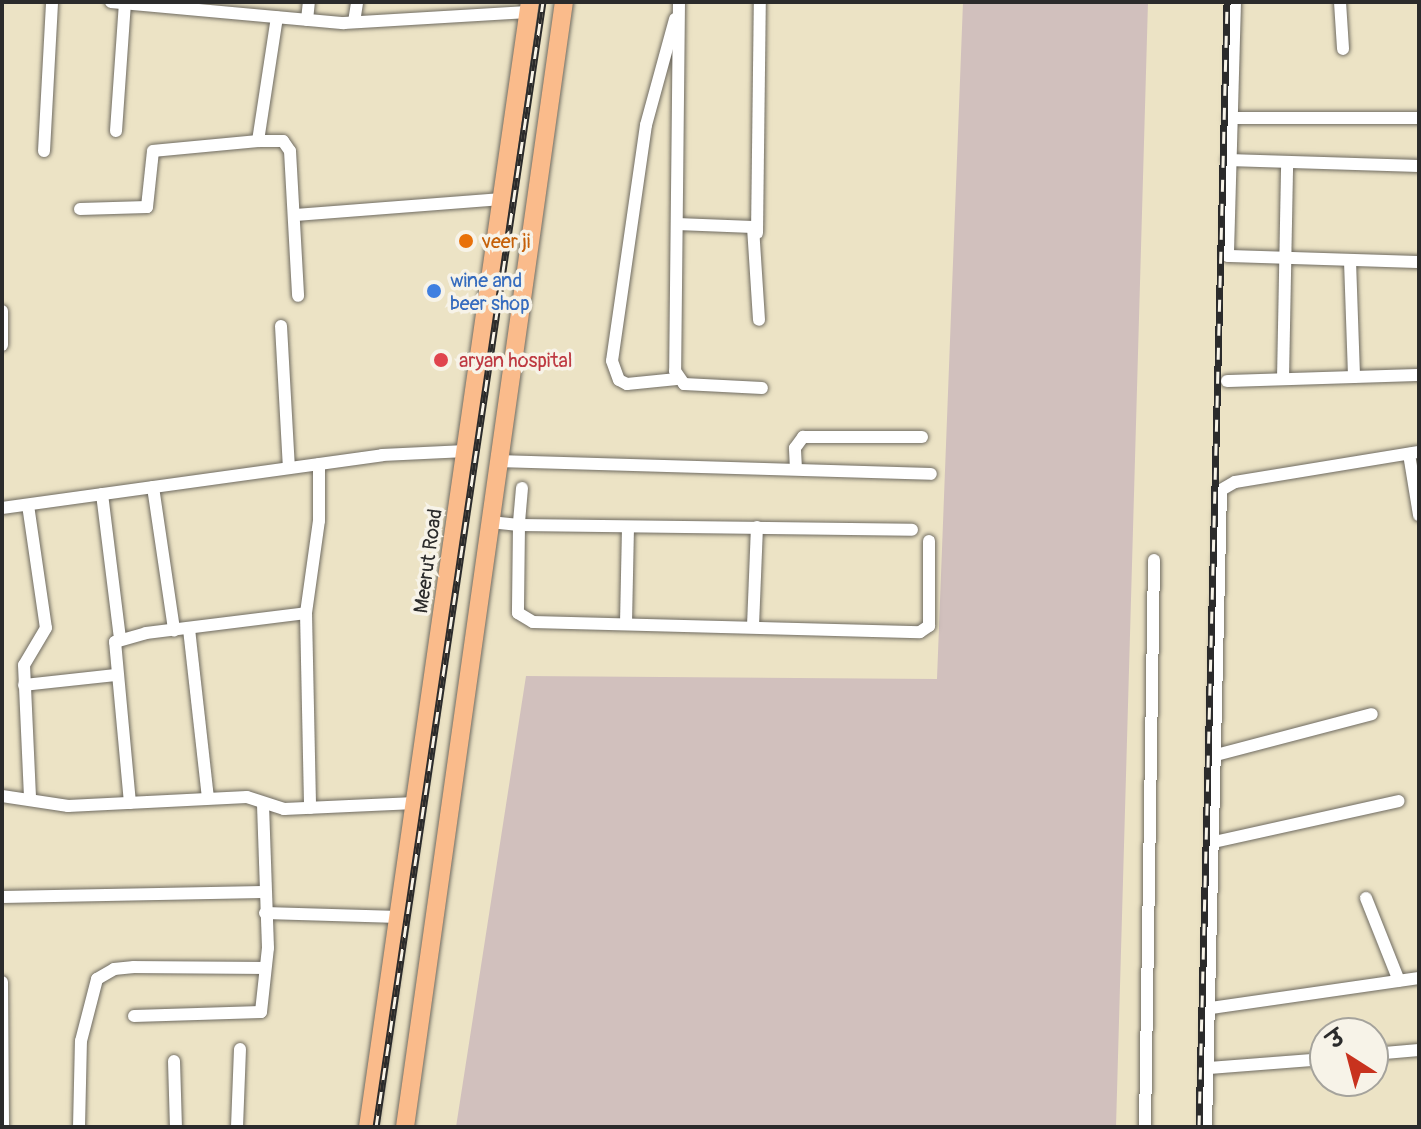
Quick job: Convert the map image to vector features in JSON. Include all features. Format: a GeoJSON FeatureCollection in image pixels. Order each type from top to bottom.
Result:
{"type":"FeatureCollection","features":[{"type":"Feature","properties":{"kind":"highway"},"geometry":{"type":"LineString","coordinates":[[405,1127],[564,2]]}},
{"type":"Feature","properties":{"kind":"highway","name":"Meerut Road"},"geometry":{"type":"LineString","coordinates":[[368,1127],[529,7]]}},
{"type":"Feature","properties":{"kind":"street"},"geometry":{"type":"LineString","coordinates":[[44,151],[52,2]]}},
{"type":"Feature","properties":{"kind":"street"},"geometry":{"type":"LineString","coordinates":[[111,2],[213,6],[277,17],[354,22],[529,7]]}},
{"type":"Feature","properties":{"kind":"street"},"geometry":{"type":"LineString","coordinates":[[307,20],[309,2]]}},
{"type":"Feature","properties":{"kind":"street"},"geometry":{"type":"LineString","coordinates":[[354,22],[357,2]]}},
{"type":"Feature","properties":{"kind":"street"},"geometry":{"type":"LineString","coordinates":[[759,320],[760,2]]}},
{"type":"Feature","properties":{"kind":"street"},"geometry":{"type":"LineString","coordinates":[[1235,2],[1228,160],[1228,256],[1419,262]]}},
{"type":"Feature","properties":{"kind":"street"},"geometry":{"type":"LineString","coordinates":[[1340,2],[1343,49]]}},
{"type":"Feature","properties":{"kind":"street"},"geometry":{"type":"LineString","coordinates":[[116,131],[125,3]]}},
{"type":"Feature","properties":{"kind":"street"},"geometry":{"type":"LineString","coordinates":[[677,379],[679,4]]}},
{"type":"Feature","properties":{"kind":"street"},"geometry":{"type":"LineString","coordinates":[[679,4],[646,125],[612,361],[613,372],[627,384],[677,379],[684,384],[762,388]]}},
{"type":"Feature","properties":{"kind":"street"},"geometry":{"type":"LineString","coordinates":[[258,141],[277,17]]}},
{"type":"Feature","properties":{"kind":"street"},"geometry":{"type":"LineString","coordinates":[[1230,118],[1419,118]]}},
{"type":"Feature","properties":{"kind":"street"},"geometry":{"type":"LineString","coordinates":[[80,209],[147,207],[153,151],[258,141],[287,144],[295,215],[298,296]]}},
{"type":"Feature","properties":{"kind":"street"},"geometry":{"type":"LineString","coordinates":[[1228,160],[1419,166]]}},
{"type":"Feature","properties":{"kind":"street"},"geometry":{"type":"LineString","coordinates":[[1283,379],[1288,260],[1287,162]]}},
{"type":"Feature","properties":{"kind":"street"},"geometry":{"type":"LineString","coordinates":[[295,215],[502,199]]}},
{"type":"Feature","properties":{"kind":"street"},"geometry":{"type":"LineString","coordinates":[[677,224],[745,225],[757,233]]}},
{"type":"Feature","properties":{"kind":"street"},"geometry":{"type":"LineString","coordinates":[[1350,261],[1354,377]]}},
{"type":"Feature","properties":{"kind":"street"},"geometry":{"type":"LineString","coordinates":[[2,311],[2,345]]}},
{"type":"Feature","properties":{"kind":"street"},"geometry":{"type":"LineString","coordinates":[[281,326],[289,468]]}},
{"type":"Feature","properties":{"kind":"street"},"geometry":{"type":"LineString","coordinates":[[1227,381],[1419,375]]}},
{"type":"Feature","properties":{"kind":"street"},"geometry":{"type":"LineString","coordinates":[[796,469],[795,448],[803,437],[922,437]]}},
{"type":"Feature","properties":{"kind":"street"},"geometry":{"type":"LineString","coordinates":[[2,508],[319,464],[466,451]]}},
{"type":"Feature","properties":{"kind":"street"},"geometry":{"type":"LineString","coordinates":[[1206,1127],[1221,490],[1235,482],[1414,453],[1419,515]]}},
{"type":"Feature","properties":{"kind":"street"},"geometry":{"type":"LineString","coordinates":[[497,461],[931,474]]}},
{"type":"Feature","properties":{"kind":"street"},"geometry":{"type":"LineString","coordinates":[[310,808],[306,613],[319,521],[319,464]]}},
{"type":"Feature","properties":{"kind":"street"},"geometry":{"type":"LineString","coordinates":[[153,487],[174,630]]}},
{"type":"Feature","properties":{"kind":"street"},"geometry":{"type":"LineString","coordinates":[[522,488],[519,525],[520,619],[925,630],[929,541]]}},
{"type":"Feature","properties":{"kind":"street"},"geometry":{"type":"LineString","coordinates":[[102,494],[120,638],[113,648],[130,803]]}},
{"type":"Feature","properties":{"kind":"street"},"geometry":{"type":"LineString","coordinates":[[28,505],[46,628],[28,655],[24,685],[30,799]]}},
{"type":"Feature","properties":{"kind":"street"},"geometry":{"type":"LineString","coordinates":[[490,522],[519,525],[912,530]]}},
{"type":"Feature","properties":{"kind":"street"},"geometry":{"type":"LineString","coordinates":[[626,623],[628,527]]}},
{"type":"Feature","properties":{"kind":"street"},"geometry":{"type":"LineString","coordinates":[[753,626],[757,527]]}},
{"type":"Feature","properties":{"kind":"street"},"geometry":{"type":"LineString","coordinates":[[1145,1127],[1154,560]]}},
{"type":"Feature","properties":{"kind":"street"},"geometry":{"type":"LineString","coordinates":[[120,638],[306,613]]}},
{"type":"Feature","properties":{"kind":"street"},"geometry":{"type":"LineString","coordinates":[[189,629],[208,798]]}},
{"type":"Feature","properties":{"kind":"street"},"geometry":{"type":"LineString","coordinates":[[24,685],[116,675]]}},
{"type":"Feature","properties":{"kind":"street"},"geometry":{"type":"LineString","coordinates":[[1216,755],[1372,714]]}},
{"type":"Feature","properties":{"kind":"street"},"geometry":{"type":"LineString","coordinates":[[2,796],[68,806],[247,797],[263,804],[310,808],[415,803]]}},
{"type":"Feature","properties":{"kind":"street"},"geometry":{"type":"LineString","coordinates":[[1214,842],[1399,801]]}},
{"type":"Feature","properties":{"kind":"street"},"geometry":{"type":"LineString","coordinates":[[134,1016],[256,1016],[263,1006],[263,968],[268,948],[263,892],[263,804]]}},
{"type":"Feature","properties":{"kind":"street"},"geometry":{"type":"LineString","coordinates":[[2,897],[263,892]]}},
{"type":"Feature","properties":{"kind":"street"},"geometry":{"type":"LineString","coordinates":[[1366,898],[1399,981]]}},
{"type":"Feature","properties":{"kind":"street"},"geometry":{"type":"LineString","coordinates":[[265,913],[399,917]]}},
{"type":"Feature","properties":{"kind":"street"},"geometry":{"type":"LineString","coordinates":[[79,1127],[81,1041],[97,979],[114,969],[134,967],[263,968]]}},
{"type":"Feature","properties":{"kind":"street"},"geometry":{"type":"LineString","coordinates":[[1211,1008],[1419,978]]}},
{"type":"Feature","properties":{"kind":"street"},"geometry":{"type":"LineString","coordinates":[[2,982],[3,1127]]}},
{"type":"Feature","properties":{"kind":"street"},"geometry":{"type":"LineString","coordinates":[[237,1127],[240,1049]]}},
{"type":"Feature","properties":{"kind":"street"},"geometry":{"type":"LineString","coordinates":[[1389,1053],[1419,1050]]}},
{"type":"Feature","properties":{"kind":"street"},"geometry":{"type":"LineString","coordinates":[[1209,1068],[1309,1060]]}},
{"type":"Feature","properties":{"kind":"street"},"geometry":{"type":"LineString","coordinates":[[174,1061],[176,1127]]}},
{"type":"Feature","properties":{"kind":"shaded area"},"geometry":{"type":"Polygon","coordinates":[[[963,2],[1148,2],[1116,1127],[456,1127],[526,676],[937,679],[963,2]]]}},
{"type":"Feature","properties":{"kind":"railway"},"geometry":{"type":"LineString","coordinates":[[376,1127],[543,2]]}},
{"type":"Feature","properties":{"kind":"railway"},"geometry":{"type":"LineString","coordinates":[[1199,1127],[1227,2]]}},
{"type":"Feature","properties":{"kind":"place","name":"veer ji"},"geometry":{"type":"Point","coordinates":[466,241]}},
{"type":"Feature","properties":{"kind":"place","name":"wine and beer shop"},"geometry":{"type":"Point","coordinates":[434,291]}},
{"type":"Feature","properties":{"kind":"place","name":"aryan hospital"},"geometry":{"type":"Point","coordinates":[441,360]}}]}
